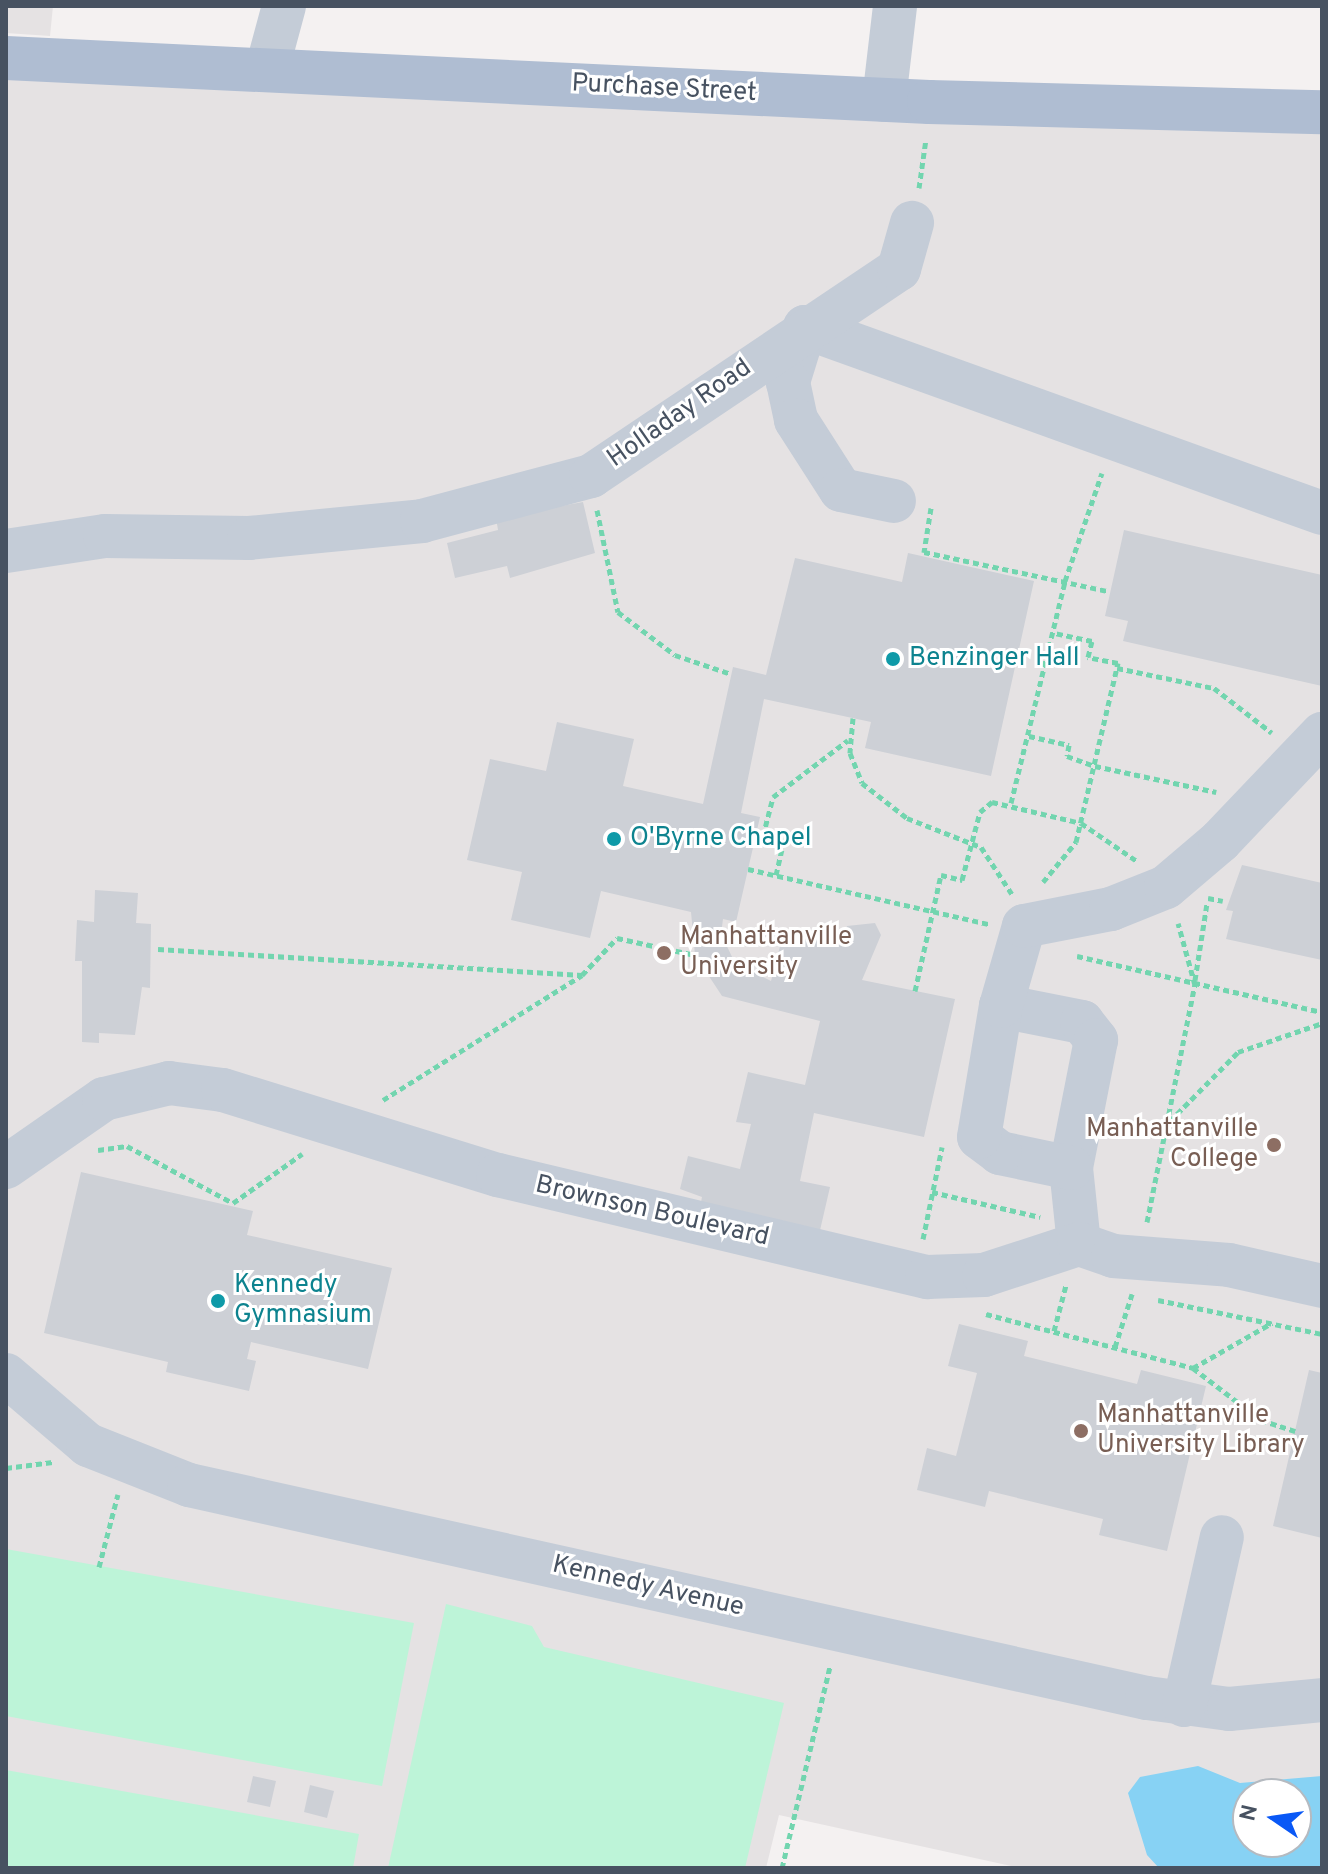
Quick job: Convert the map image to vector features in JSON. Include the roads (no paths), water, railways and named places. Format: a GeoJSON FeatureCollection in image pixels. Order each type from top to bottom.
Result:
{"type":"FeatureCollection","features":[{"type":"Feature","properties":{"kind":"main road","name":"Purchase Street"},"geometry":{"type":"LineString","coordinates":[[6,58],[929,102],[1322,112]]}},
{"type":"Feature","properties":{"kind":"street"},"geometry":{"type":"LineString","coordinates":[[267,69],[284,6]]}},
{"type":"Feature","properties":{"kind":"street"},"geometry":{"type":"LineString","coordinates":[[884,100],[895,6]]}},
{"type":"Feature","properties":{"kind":"street","name":"Holladay Road"},"geometry":{"type":"LineString","coordinates":[[6,551],[105,536],[249,538],[422,521],[591,476],[805,327],[899,269],[912,223]]}},
{"type":"Feature","properties":{"kind":"street"},"geometry":{"type":"LineString","coordinates":[[894,501],[841,490],[796,420],[788,382],[805,327],[1322,513]]}},
{"type":"Feature","properties":{"kind":"street"},"geometry":{"type":"LineString","coordinates":[[1071,1168],[1000,1153],[979,1137],[1001,1006],[1024,926],[1111,909],[1166,887],[1313,747]]}},
{"type":"Feature","properties":{"kind":"street"},"geometry":{"type":"LineString","coordinates":[[1001,1006],[1092,1029],[1097,1054],[1071,1168],[1072,1263],[1130,1282],[1229,1265],[1322,1286]]}},
{"type":"Feature","properties":{"kind":"street","name":"Brownson Boulevard"},"geometry":{"type":"LineString","coordinates":[[6,1167],[104,1099],[169,1083],[223,1090],[498,1175],[927,1277],[984,1275],[1072,1263]]}},
{"type":"Feature","properties":{"kind":"street","name":"Kennedy Avenue"},"geometry":{"type":"LineString","coordinates":[[6,1375],[88,1445],[127,1463],[219,1492],[1184,1705],[1254,1708],[1322,1700]]}},
{"type":"Feature","properties":{"kind":"street"},"geometry":{"type":"LineString","coordinates":[[1184,1705],[1222,1537]]}},
{"type":"Feature","properties":{"kind":"water"},"geometry":{"type":"Polygon","coordinates":[[[1198,1766],[1232,1780],[1232,1858],[1312,1858],[1312,1778],[1299,1778],[1322,1776],[1322,1866],[1159,1868],[1147,1855],[1128,1793],[1140,1777],[1198,1766]]]}},
{"type":"Feature","properties":{"kind":"place","name":"Benzinger Hall"},"geometry":{"type":"Point","coordinates":[893,659]}},
{"type":"Feature","properties":{"kind":"place","name":"O'Byrne Chapel"},"geometry":{"type":"Point","coordinates":[614,839]}},
{"type":"Feature","properties":{"kind":"place","name":"Manhattanville University"},"geometry":{"type":"Point","coordinates":[664,953]}},
{"type":"Feature","properties":{"kind":"place","name":"Manhattanville College"},"geometry":{"type":"Point","coordinates":[1274,1145]}},
{"type":"Feature","properties":{"kind":"place","name":"Kennedy Gymnasium"},"geometry":{"type":"Point","coordinates":[218,1301]}},
{"type":"Feature","properties":{"kind":"place","name":"Manhattanville University Library"},"geometry":{"type":"Point","coordinates":[1081,1431]}}]}
